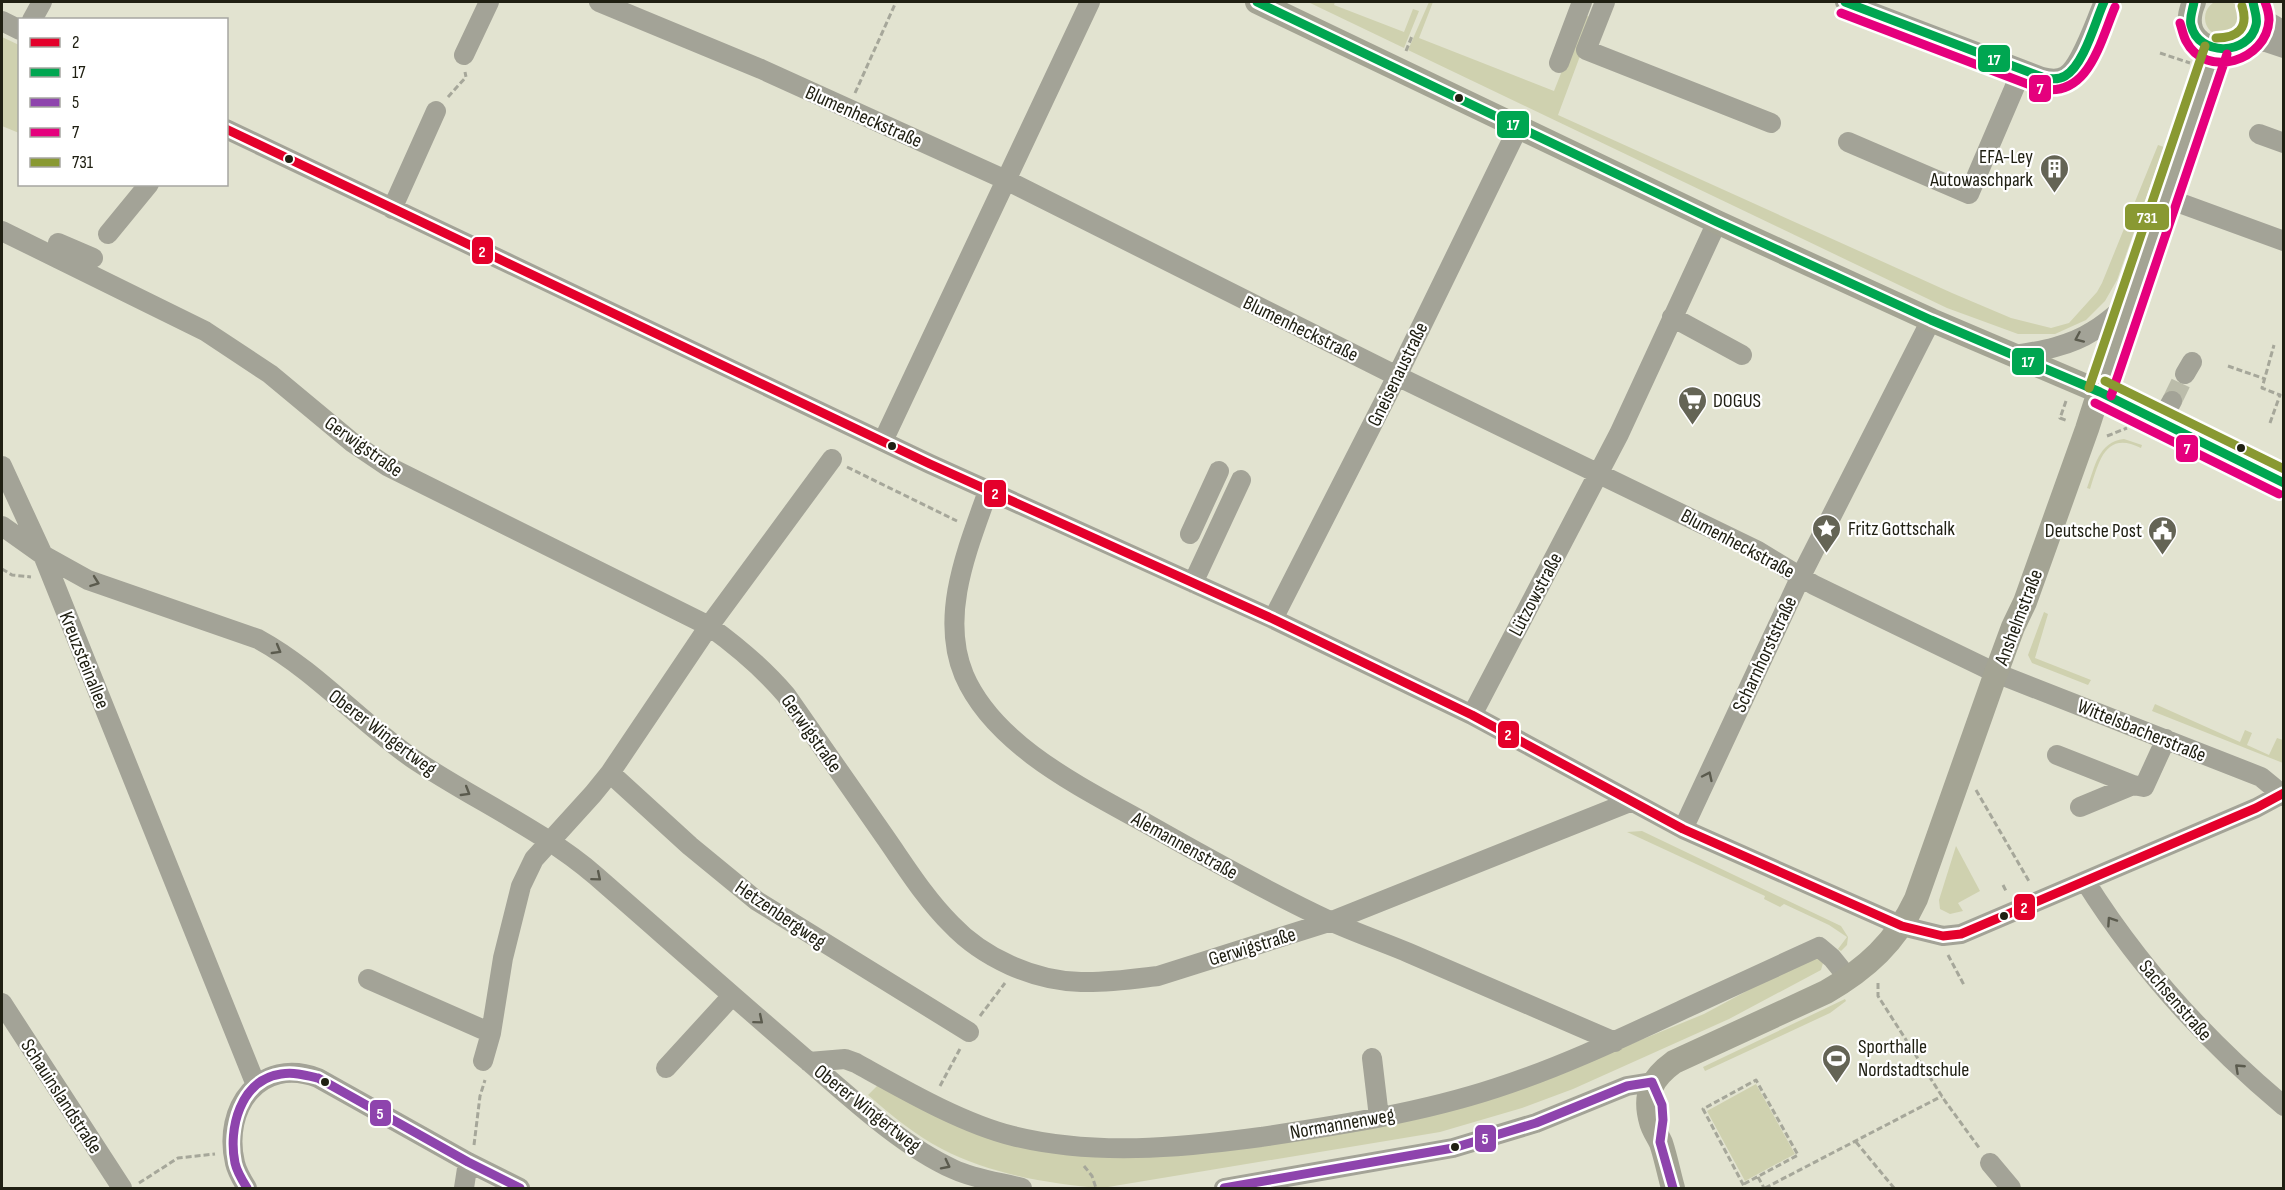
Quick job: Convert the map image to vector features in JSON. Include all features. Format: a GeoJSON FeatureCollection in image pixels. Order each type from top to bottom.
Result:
{"type":"FeatureCollection","features":[{"type":"Feature","properties":{"kind":"main road"},"geometry":{"type":"LineString","coordinates":[[1257,2],[1717,222],[1930,320],[2100,392],[2160,422],[2201,450],[2257,479],[2283,483]]}},
{"type":"Feature","properties":{"kind":"main road"},"geometry":{"type":"LineString","coordinates":[[2193,2],[2190,16],[2196,37],[2208,46],[2213,60],[2248,41],[2256,26],[2255,8]]}},
{"type":"Feature","properties":{"kind":"main road","name":"Anshelmstraße"},"geometry":{"type":"LineString","coordinates":[[1652,1082],[1674,1062],[1826,992],[1849,979],[1878,954],[1902,926],[1913,907],[1996,673],[2025,602],[2100,392],[2127,305],[2213,60]]}},
{"type":"Feature","properties":{"kind":"main road"},"geometry":{"type":"LineString","coordinates":[[1652,1082],[1650,1120],[1660,1142],[1673,1188]]}},
{"type":"Feature","properties":{"kind":"street"},"geometry":{"type":"LineString","coordinates":[[34,18],[42,2]]}},
{"type":"Feature","properties":{"kind":"street"},"geometry":{"type":"LineString","coordinates":[[464,55],[489,2]]}},
{"type":"Feature","properties":{"kind":"street","name":"Blumenheckstraße"},"geometry":{"type":"LineString","coordinates":[[599,2],[760,69],[1006,180],[1397,376],[1758,550],[1814,585],[1996,673]]}},
{"type":"Feature","properties":{"kind":"street"},"geometry":{"type":"LineString","coordinates":[[883,441],[1090,2]]}},
{"type":"Feature","properties":{"kind":"street"},"geometry":{"type":"LineString","coordinates":[[1559,63],[1582,2]]}},
{"type":"Feature","properties":{"kind":"street"},"geometry":{"type":"LineString","coordinates":[[1605,2],[1586,50],[1771,123]]}},
{"type":"Feature","properties":{"kind":"street"},"geometry":{"type":"LineString","coordinates":[[1845,2],[2022,70],[2053,79],[2067,75],[2077,63],[2104,2]]}},
{"type":"Feature","properties":{"kind":"street"},"geometry":{"type":"LineString","coordinates":[[2255,8],[2283,31]]}},
{"type":"Feature","properties":{"kind":"street"},"geometry":{"type":"LineString","coordinates":[[2,21],[18,29]]}},
{"type":"Feature","properties":{"kind":"street"},"geometry":{"type":"LineString","coordinates":[[2248,41],[2266,42],[2283,48]]}},
{"type":"Feature","properties":{"kind":"street"},"geometry":{"type":"LineString","coordinates":[[1848,142],[1969,194],[2022,70]]}},
{"type":"Feature","properties":{"kind":"street"},"geometry":{"type":"LineString","coordinates":[[392,209],[435,111]]}},
{"type":"Feature","properties":{"kind":"street","name":"Gneisenaustraße"},"geometry":{"type":"LineString","coordinates":[[1274,619],[1397,376],[1518,128]]}},
{"type":"Feature","properties":{"kind":"street"},"geometry":{"type":"LineString","coordinates":[[228,130],[988,491],[1274,619],[1472,715],[1683,829],[1902,926],[1943,936],[1961,934],[2256,808],[2283,794]]}},
{"type":"Feature","properties":{"kind":"street"},"geometry":{"type":"LineString","coordinates":[[2259,134],[2283,143]]}},
{"type":"Feature","properties":{"kind":"street"},"geometry":{"type":"LineString","coordinates":[[108,234],[147,186]]}},
{"type":"Feature","properties":{"kind":"street"},"geometry":{"type":"LineString","coordinates":[[2166,198],[2283,241]]}},
{"type":"Feature","properties":{"kind":"street","name":"Lützowstraße"},"geometry":{"type":"LineString","coordinates":[[1472,715],[1641,389],[1717,222]]}},
{"type":"Feature","properties":{"kind":"street","name":"Gerwigstraße"},"geometry":{"type":"LineString","coordinates":[[2,231],[49,243],[205,331],[270,374],[353,443],[387,466],[709,626],[747,654],[786,695],[925,895],[952,926],[995,958],[1041,975],[1080,982],[1158,976],[1332,921],[1630,802]]}},
{"type":"Feature","properties":{"kind":"street"},"geometry":{"type":"LineString","coordinates":[[49,243],[93,258]]}},
{"type":"Feature","properties":{"kind":"street"},"geometry":{"type":"LineString","coordinates":[[2015,355],[2042,351],[2068,343],[2091,332],[2127,305]]}},
{"type":"Feature","properties":{"kind":"street"},"geometry":{"type":"LineString","coordinates":[[1672,317],[1742,355]]}},
{"type":"Feature","properties":{"kind":"street","name":"Scharnhorststraße"},"geometry":{"type":"LineString","coordinates":[[1683,829],[1801,576],[1930,320]]}},
{"type":"Feature","properties":{"kind":"street"},"geometry":{"type":"LineString","coordinates":[[2160,422],[2172,400]]}},
{"type":"Feature","properties":{"kind":"street"},"geometry":{"type":"LineString","coordinates":[[483,1060],[491,1033],[503,957],[521,886],[534,858],[610,773],[709,626],[832,459]]}},
{"type":"Feature","properties":{"kind":"street","name":"Kreuzsteinallee"},"geometry":{"type":"LineString","coordinates":[[2,466],[43,555],[256,1085]]}},
{"type":"Feature","properties":{"kind":"street"},"geometry":{"type":"LineString","coordinates":[[1190,534],[1219,471]]}},
{"type":"Feature","properties":{"kind":"street"},"geometry":{"type":"LineString","coordinates":[[1193,583],[1241,480]]}},
{"type":"Feature","properties":{"kind":"street","name":"Alemannenstraße"},"geometry":{"type":"LineString","coordinates":[[988,491],[974,530],[959,585],[955,634],[958,657],[965,677],[990,715],[1022,746],[1080,786],[1232,872],[1332,921],[1615,1042]]}},
{"type":"Feature","properties":{"kind":"street"},"geometry":{"type":"LineString","coordinates":[[1210,492],[1231,501]]}},
{"type":"Feature","properties":{"kind":"street","name":"Oberer Wingertweg"},"geometry":{"type":"LineString","coordinates":[[2,526],[43,555],[88,580],[258,639],[283,653],[377,732],[411,757],[550,842],[594,874],[731,997],[842,1091],[911,1144],[954,1170],[1022,1188]]}},
{"type":"Feature","properties":{"kind":"street","name":"Wittelsbacherstraße"},"geometry":{"type":"LineString","coordinates":[[1996,673],[2261,777],[2283,794]]}},
{"type":"Feature","properties":{"kind":"street"},"geometry":{"type":"LineString","coordinates":[[2057,756],[2133,785],[2144,787],[2166,739]]}},
{"type":"Feature","properties":{"kind":"street","name":"Hetzenbergweg"},"geometry":{"type":"LineString","coordinates":[[610,773],[690,846],[757,902],[969,1032]]}},
{"type":"Feature","properties":{"kind":"street"},"geometry":{"type":"LineString","coordinates":[[2080,807],[2133,785]]}},
{"type":"Feature","properties":{"kind":"street","name":"Sachsenstraße"},"geometry":{"type":"LineString","coordinates":[[2085,880],[2131,949],[2174,1001],[2223,1053],[2283,1106]]}},
{"type":"Feature","properties":{"kind":"street","name":"Normannenweg"},"geometry":{"type":"LineString","coordinates":[[809,1062],[845,1059],[983,1126],[1012,1136],[1068,1146],[1135,1149],[1183,1146],[1312,1129],[1379,1117],[1444,1104],[1493,1089],[1539,1074],[1615,1042],[1819,947],[1832,958],[1849,979]]}},
{"type":"Feature","properties":{"kind":"street"},"geometry":{"type":"LineString","coordinates":[[368,980],[491,1033]]}},
{"type":"Feature","properties":{"kind":"street"},"geometry":{"type":"LineString","coordinates":[[666,1068],[731,997]]}},
{"type":"Feature","properties":{"kind":"street","name":"Schauinslandstraße"},"geometry":{"type":"LineString","coordinates":[[2,1003],[130,1186]]}},
{"type":"Feature","properties":{"kind":"street"},"geometry":{"type":"LineString","coordinates":[[1372,1058],[1379,1117]]}},
{"type":"Feature","properties":{"kind":"street"},"geometry":{"type":"LineString","coordinates":[[247,1188],[239,1175],[233,1152],[232,1140],[237,1115],[248,1093],[256,1085],[267,1077],[281,1072],[312,1075],[468,1162],[520,1188]]}},
{"type":"Feature","properties":{"kind":"street"},"geometry":{"type":"LineString","coordinates":[[1224,1188],[1453,1148],[1536,1124],[1627,1086],[1652,1082]]}},
{"type":"Feature","properties":{"kind":"street"},"geometry":{"type":"LineString","coordinates":[[464,1188],[468,1162]]}},
{"type":"Feature","properties":{"kind":"street"},"geometry":{"type":"LineString","coordinates":[[1990,1163],[2011,1188]]}},
{"type":"Feature","properties":{"kind":"path"},"geometry":{"type":"LineString","coordinates":[[848,109],[896,2]]}},
{"type":"Feature","properties":{"kind":"path"},"geometry":{"type":"LineString","coordinates":[[2160,53],[2213,60]]}},
{"type":"Feature","properties":{"kind":"path"},"geometry":{"type":"LineString","coordinates":[[435,111],[466,77],[464,55]]}},
{"type":"Feature","properties":{"kind":"path"},"geometry":{"type":"LineString","coordinates":[[2270,423],[2280,395],[2262,388],[2274,345]]}},
{"type":"Feature","properties":{"kind":"path"},"geometry":{"type":"LineString","coordinates":[[2228,366],[2265,379]]}},
{"type":"Feature","properties":{"kind":"path"},"geometry":{"type":"LineString","coordinates":[[832,459],[974,530]]}},
{"type":"Feature","properties":{"kind":"path"},"geometry":{"type":"LineString","coordinates":[[2,568],[12,574],[52,578]]}},
{"type":"Feature","properties":{"kind":"path"},"geometry":{"type":"LineString","coordinates":[[1964,768],[2040,901]]}},
{"type":"Feature","properties":{"kind":"path"},"geometry":{"type":"LineString","coordinates":[[1948,955],[1964,985]]}},
{"type":"Feature","properties":{"kind":"path"},"geometry":{"type":"LineString","coordinates":[[1877,983],[1878,996],[1942,1096],[1990,1163]]}},
{"type":"Feature","properties":{"kind":"path"},"geometry":{"type":"LineString","coordinates":[[468,1162],[474,1148],[480,1096],[485,1080],[483,1060]]}},
{"type":"Feature","properties":{"kind":"path"},"geometry":{"type":"LineString","coordinates":[[1756,1080],[1798,1155],[1745,1186],[1703,1109],[1756,1080]]}},
{"type":"Feature","properties":{"kind":"path"},"geometry":{"type":"LineString","coordinates":[[1758,1177],[1765,1188],[1942,1096]]}},
{"type":"Feature","properties":{"kind":"path"},"geometry":{"type":"LineString","coordinates":[[1856,1142],[1894,1188]]}},
{"type":"Feature","properties":{"kind":"path"},"geometry":{"type":"LineString","coordinates":[[130,1186],[178,1158],[233,1152]]}},
{"type":"Feature","properties":{"kind":"path"},"geometry":{"type":"LineString","coordinates":[[1078,1162],[1088,1170],[1096,1188]]}},
{"type":"Feature","properties":{"kind":"green space"},"geometry":{"type":"Polygon","coordinates":[[[2223,0],[2236,5],[2241,18],[2236,31],[2223,36],[2210,31],[2205,18],[2210,5],[2223,0]]]}},
{"type":"Feature","properties":{"kind":"green space"},"geometry":{"type":"Polygon","coordinates":[[[1308,2],[1335,2],[1334,5],[1404,32],[1413,9],[1419,11],[1404,48],[1308,2]]]}},
{"type":"Feature","properties":{"kind":"green space"},"geometry":{"type":"Polygon","coordinates":[[[1429,2],[1433,2],[1419,38],[1554,91],[1584,15],[1590,17],[1592,24],[1558,115],[1952,293],[2011,318],[2051,328],[2069,323],[2097,292],[2158,145],[2164,147],[2117,280],[2105,301],[2086,320],[2055,334],[2018,334],[1947,308],[1408,50],[1429,2]]]}},
{"type":"Feature","properties":{"kind":"green space"},"geometry":{"type":"Polygon","coordinates":[[[2,37],[18,45],[18,133],[2,126],[2,37]]]}},
{"type":"Feature","properties":{"kind":"green space"},"geometry":{"type":"Polygon","coordinates":[[[2124,439],[2142,445],[2141,448],[2129,443],[2111,446],[2101,459],[2090,489],[2087,488],[2095,464],[2103,450],[2115,441],[2124,439]]]}},
{"type":"Feature","properties":{"kind":"green space"},"geometry":{"type":"Polygon","coordinates":[[[2044,612],[2048,614],[2035,658],[2091,680],[2088,685],[2032,663],[2028,655],[2044,612]]]}},
{"type":"Feature","properties":{"kind":"green space"},"geometry":{"type":"Polygon","coordinates":[[[2155,704],[2240,742],[2245,730],[2252,733],[2247,745],[2269,755],[2277,738],[2283,740],[2283,763],[2152,711],[2155,704]]]}},
{"type":"Feature","properties":{"kind":"green space"},"geometry":{"type":"Polygon","coordinates":[[[1642,831],[1841,926],[1848,937],[1847,945],[1841,951],[1838,949],[1847,937],[1829,925],[1784,904],[1780,907],[1764,899],[1765,896],[1627,832],[1642,831]]]}},
{"type":"Feature","properties":{"kind":"green space"},"geometry":{"type":"Polygon","coordinates":[[[1956,846],[1980,891],[1958,903],[1963,911],[1950,914],[1940,909],[1939,900],[1956,846]]]}},
{"type":"Feature","properties":{"kind":"green space"},"geometry":{"type":"Polygon","coordinates":[[[1817,957],[1823,963],[1821,970],[1729,1019],[1573,1089],[1522,1108],[1440,1132],[1102,1188],[1061,1184],[1020,1176],[960,1158],[913,1131],[868,1095],[879,1084],[1000,1140],[1231,1147],[1587,1062],[1704,1014],[1817,957]]]}},
{"type":"Feature","properties":{"kind":"green space"},"geometry":{"type":"Polygon","coordinates":[[[1845,999],[1846,1001],[1830,1013],[1705,1071],[1703,1067],[1845,999]]]}},
{"type":"Feature","properties":{"kind":"green space"},"geometry":{"type":"Polygon","coordinates":[[[1756,1084],[1795,1154],[1745,1181],[1707,1111],[1756,1084]]]}},
{"type":"Feature","properties":{"kind":"tunnel"},"geometry":{"type":"LineString","coordinates":[[2172,401],[2185,374]]}},
{"type":"Feature","properties":{"kind":"transit line","name":"17"},"geometry":{"type":"LineString","coordinates":[[1257,2],[1717,222],[1931,320],[2100,392],[2284,483]]}},
{"type":"Feature","properties":{"kind":"transit line","name":"17"},"geometry":{"type":"LineString","coordinates":[[1845,2],[2042,77],[2053,79],[2065,76],[2078,63],[2104,2]]}},
{"type":"Feature","properties":{"kind":"transit line","name":"17"},"geometry":{"type":"LineString","coordinates":[[2194,2],[2191,25],[2196,35],[2203,43],[2224,49],[2244,43],[2251,35],[2256,25],[2253,2]]}},
{"type":"Feature","properties":{"kind":"transit line","name":"7"},"geometry":{"type":"LineString","coordinates":[[2180,23],[2186,41],[2195,53],[2207,60],[2221,62],[2234,60],[2247,55],[2258,46],[2266,34],[2269,20],[2265,2]]}},
{"type":"Feature","properties":{"kind":"transit line","name":"731"},"geometry":{"type":"LineString","coordinates":[[2216,38],[2224,38],[2240,30],[2244,20],[2242,6]]}},
{"type":"Feature","properties":{"kind":"transit line","name":"7"},"geometry":{"type":"LineString","coordinates":[[1841,13],[2038,88],[2055,90],[2069,86],[2090,66],[2115,7]]}},
{"type":"Feature","properties":{"kind":"transit line","name":"731"},"geometry":{"type":"LineString","coordinates":[[2089,388],[2205,46]]}},
{"type":"Feature","properties":{"kind":"transit line","name":"7"},"geometry":{"type":"LineString","coordinates":[[2111,396],[2227,54]]}},
{"type":"Feature","properties":{"kind":"transit line","name":"2"},"geometry":{"type":"LineString","coordinates":[[228,130],[930,464],[1273,619],[1472,715],[1683,829],[1902,926],[1943,936],[1961,934],[2256,808],[2284,793]]}},
{"type":"Feature","properties":{"kind":"transit line","name":"731"},"geometry":{"type":"LineString","coordinates":[[2105,381],[2284,469]]}},
{"type":"Feature","properties":{"kind":"transit line","name":"7"},"geometry":{"type":"LineString","coordinates":[[2095,403],[2279,494]]}},
{"type":"Feature","properties":{"kind":"transit line","name":"5"},"geometry":{"type":"LineString","coordinates":[[247,1188],[237,1170],[233,1150],[233,1136],[240,1108],[247,1096],[267,1078],[290,1073],[318,1078],[468,1162],[520,1188]]}},
{"type":"Feature","properties":{"kind":"transit line","name":"5"},"geometry":{"type":"LineString","coordinates":[[1652,1082],[1662,1105],[1663,1120],[1660,1142],[1673,1188]]}},
{"type":"Feature","properties":{"kind":"transit line","name":"5"},"geometry":{"type":"LineString","coordinates":[[1224,1188],[1453,1148],[1536,1123],[1627,1086],[1652,1082]]}},
{"type":"Feature","properties":{"kind":"place","name":"EFA-Ley Autowaschpark"},"geometry":{"type":"Point","coordinates":[2054,194]}},
{"type":"Feature","properties":{"kind":"place","name":"DOGUS"},"geometry":{"type":"Point","coordinates":[1692,426]}},
{"type":"Feature","properties":{"kind":"place","name":"Fritz Gottschalk"},"geometry":{"type":"Point","coordinates":[1827,554]}},
{"type":"Feature","properties":{"kind":"place","name":"Deutsche Post"},"geometry":{"type":"Point","coordinates":[2163,556]}},
{"type":"Feature","properties":{"kind":"place","name":"Sporthalle Nordstadtschule"},"geometry":{"type":"Point","coordinates":[1837,1084]}}]}
